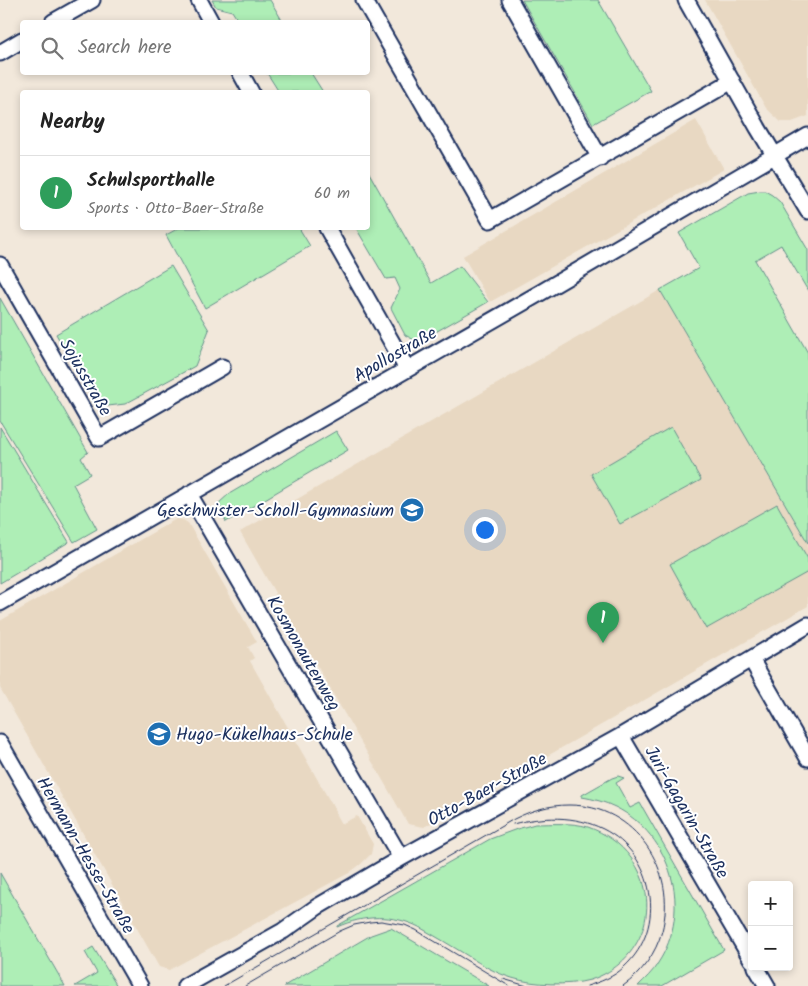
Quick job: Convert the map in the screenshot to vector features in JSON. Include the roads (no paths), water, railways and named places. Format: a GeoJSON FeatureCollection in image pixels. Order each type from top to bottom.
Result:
{"type":"FeatureCollection","features":[{"type":"Feature","properties":{"kind":"street"},"geometry":{"type":"LineString","coordinates":[[57,20],[92,0]]}},
{"type":"Feature","properties":{"kind":"street"},"geometry":{"type":"LineString","coordinates":[[198,0],[210,20]]}},
{"type":"Feature","properties":{"kind":"street"},"geometry":{"type":"LineString","coordinates":[[364,0],[490,220],[732,81]]}},
{"type":"Feature","properties":{"kind":"street"},"geometry":{"type":"LineString","coordinates":[[510,0],[600,158]]}},
{"type":"Feature","properties":{"kind":"street"},"geometry":{"type":"LineString","coordinates":[[686,0],[808,211]]}},
{"type":"Feature","properties":{"kind":"street"},"geometry":{"type":"LineString","coordinates":[[0,53],[20,41]]}},
{"type":"Feature","properties":{"kind":"street"},"geometry":{"type":"LineString","coordinates":[[242,75],[250,90]]}},
{"type":"Feature","properties":{"kind":"street","name":"Apollostraße"},"geometry":{"type":"LineString","coordinates":[[0,603],[808,136]]}},
{"type":"Feature","properties":{"kind":"street"},"geometry":{"type":"LineString","coordinates":[[328,230],[407,369]]}},
{"type":"Feature","properties":{"kind":"street","name":"Sojusstraße"},"geometry":{"type":"LineString","coordinates":[[0,265],[100,438],[222,367]]}},
{"type":"Feature","properties":{"kind":"street","name":"Kosmonautenweg"},"geometry":{"type":"LineString","coordinates":[[189,494],[401,858]]}},
{"type":"Feature","properties":{"kind":"street","name":"Otto-Baer-Straße"},"geometry":{"type":"LineString","coordinates":[[185,986],[283,931],[317,907],[401,858],[621,736],[808,625]]}},
{"type":"Feature","properties":{"kind":"street"},"geometry":{"type":"LineString","coordinates":[[751,659],[808,758]]}},
{"type":"Feature","properties":{"kind":"street","name":"Juri-Gagarin-Straße"},"geometry":{"type":"LineString","coordinates":[[621,736],[748,953]]}},
{"type":"Feature","properties":{"kind":"street","name":"Hermann-Hesse-Straße"},"geometry":{"type":"LineString","coordinates":[[0,743],[140,986]]}},
{"type":"Feature","properties":{"kind":"street"},"geometry":{"type":"LineString","coordinates":[[758,971],[767,986]]}},
{"type":"Feature","properties":{"kind":"tram line"},"geometry":{"type":"LineString","coordinates":[[224,986],[514,819],[541,809],[569,805],[593,808],[614,816],[632,829],[646,845],[657,864],[664,886],[665,908],[659,939],[652,955],[642,969],[623,986]]}},
{"type":"Feature","properties":{"kind":"tram line"},"geometry":{"type":"LineString","coordinates":[[513,824],[547,818],[570,819],[592,824],[621,841],[634,856],[644,874],[650,893],[650,913],[647,932],[638,951],[616,974],[587,986]]}},
{"type":"Feature","properties":{"kind":"tram line"},"geometry":{"type":"LineString","coordinates":[[245,986],[340,931],[354,925],[381,921],[405,925],[416,930],[509,986]]}},
{"type":"Feature","properties":{"kind":"tram line"},"geometry":{"type":"LineString","coordinates":[[503,979],[527,986]]}},
{"type":"Feature","properties":{"kind":"place","name":"Geschwister-Scholl-Gymnasium"},"geometry":{"type":"Point","coordinates":[412,510]}},
{"type":"Feature","properties":{"kind":"place","name":"Schulsporthalle"},"geometry":{"type":"Point","coordinates":[603,643]}},
{"type":"Feature","properties":{"kind":"place","name":"Hugo-Kükelhaus-Schule"},"geometry":{"type":"Point","coordinates":[159,734]}}]}
